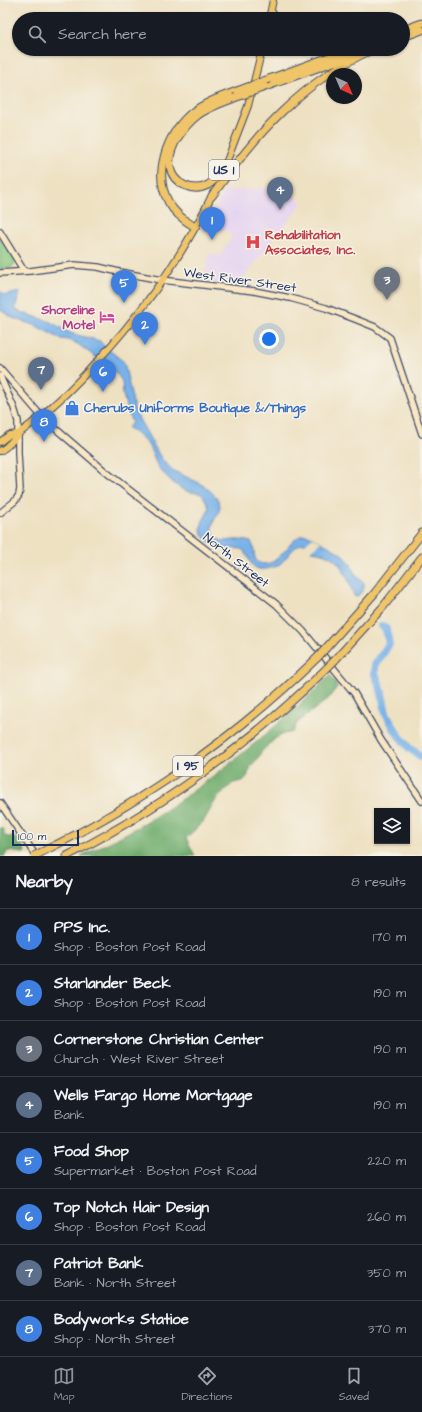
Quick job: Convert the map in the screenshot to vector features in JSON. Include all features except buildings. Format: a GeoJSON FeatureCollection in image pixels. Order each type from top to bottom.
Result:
{"type":"FeatureCollection","features":[{"type":"Feature","properties":{"kind":"highway"},"geometry":{"type":"LineString","coordinates":[[410,27],[422,23]]}},
{"type":"Feature","properties":{"kind":"highway"},"geometry":{"type":"LineString","coordinates":[[410,34],[422,30]]}},
{"type":"Feature","properties":{"kind":"highway"},"geometry":{"type":"LineString","coordinates":[[320,64],[337,56]]}},
{"type":"Feature","properties":{"kind":"highway"},"geometry":{"type":"LineString","coordinates":[[225,167],[216,179],[207,185],[193,188],[183,185],[178,181],[172,172],[170,162],[175,144],[189,123],[208,109],[235,94],[269,79],[346,56]]}},
{"type":"Feature","properties":{"kind":"highway"},"geometry":{"type":"LineString","coordinates":[[212,196],[236,162],[283,110],[327,75],[346,62],[359,56]]}},
{"type":"Feature","properties":{"kind":"highway"},"geometry":{"type":"LineString","coordinates":[[195,228],[179,216],[166,198],[162,182],[162,170],[165,154],[175,132],[191,114],[204,104],[235,94],[265,87],[300,71]]}},
{"type":"Feature","properties":{"kind":"highway","name":"I 95"},"geometry":{"type":"LineString","coordinates":[[38,855],[126,807],[190,765],[256,714],[326,648],[382,586],[422,533]]}},
{"type":"Feature","properties":{"kind":"highway","name":"I 95"},"geometry":{"type":"LineString","coordinates":[[67,856],[130,821],[198,777],[267,723],[335,660],[383,607],[422,557]]}},
{"type":"Feature","properties":{"kind":"main road"},"geometry":{"type":"LineString","coordinates":[[271,11],[273,0]]}},
{"type":"Feature","properties":{"kind":"main road","name":"US 1"},"geometry":{"type":"LineString","coordinates":[[0,450],[13,441],[18,434],[42,417],[76,385],[111,347],[141,310],[162,280],[195,228],[225,167],[248,106],[260,56]]}},
{"type":"Feature","properties":{"kind":"main road"},"geometry":{"type":"LineString","coordinates":[[0,232],[24,271]]}},
{"type":"Feature","properties":{"kind":"main road","name":"West River Street"},"geometry":{"type":"LineString","coordinates":[[0,272],[82,265],[162,280],[247,290],[290,298],[326,308],[375,327],[390,338],[422,434]]}},
{"type":"Feature","properties":{"kind":"main road","name":"North Street"},"geometry":{"type":"LineString","coordinates":[[0,368],[42,417],[106,472],[276,604],[290,617],[317,647],[354,693],[381,740],[422,801]]}},
{"type":"Feature","properties":{"kind":"main road"},"geometry":{"type":"LineString","coordinates":[[0,376],[18,421],[20,491],[15,501],[0,513]]}},
{"type":"Feature","properties":{"kind":"main road","name":"US 1"},"geometry":{"type":"LineString","coordinates":[[0,442],[9,435],[18,434]]}},
{"type":"Feature","properties":{"kind":"main road"},"geometry":{"type":"LineString","coordinates":[[0,803],[38,855]]}},
{"type":"Feature","properties":{"kind":"shaded area"},"geometry":{"type":"Polygon","coordinates":[[[282,187],[290,191],[302,204],[238,285],[203,282],[209,253],[219,256],[232,237],[228,231],[203,227],[218,204],[223,191],[282,187]]]}},
{"type":"Feature","properties":{"kind":"green space"},"geometry":{"type":"Polygon","coordinates":[[[0,235],[16,261],[13,266],[7,269],[0,269],[0,235]]]}},
{"type":"Feature","properties":{"kind":"green space"},"geometry":{"type":"Polygon","coordinates":[[[330,675],[337,687],[328,699],[297,723],[293,732],[276,738],[262,751],[251,766],[247,777],[243,781],[233,783],[217,798],[203,822],[186,838],[195,856],[81,856],[138,827],[200,786],[238,757],[305,700],[330,675]]]}},
{"type":"Feature","properties":{"kind":"green space"},"geometry":{"type":"Polygon","coordinates":[[[0,827],[4,829],[4,835],[7,837],[14,837],[18,840],[25,850],[24,853],[7,851],[5,856],[0,856],[0,827]]]}},
{"type":"Feature","properties":{"kind":"water"},"geometry":{"type":"Polygon","coordinates":[[[0,291],[5,295],[20,292],[15,309],[49,321],[70,333],[100,341],[124,362],[135,412],[161,458],[174,471],[204,486],[214,494],[218,500],[220,505],[219,510],[212,528],[213,533],[218,539],[223,541],[244,540],[251,542],[256,560],[264,564],[271,563],[297,538],[302,535],[308,535],[337,551],[347,559],[357,576],[364,583],[364,588],[361,593],[356,597],[354,596],[345,572],[335,560],[322,553],[312,551],[306,543],[293,549],[279,565],[267,569],[261,569],[253,566],[244,551],[241,549],[215,545],[206,539],[202,534],[201,527],[209,508],[206,501],[201,494],[184,490],[171,481],[160,470],[146,442],[138,434],[128,428],[132,422],[123,395],[122,381],[112,368],[105,365],[78,344],[61,339],[34,325],[15,319],[0,310],[0,291]]]}},
{"type":"Feature","properties":{"kind":"pier"},"geometry":{"type":"Polygon","coordinates":[[[313,537],[321,542],[310,551],[305,544],[313,537]]]}},
{"type":"Feature","properties":{"kind":"waterway"},"geometry":{"type":"LineString","coordinates":[[382,626],[386,629],[389,644],[375,665],[375,674],[381,689],[386,713],[397,733],[409,748],[422,757]]}},
{"type":"Feature","properties":{"kind":"place","name":"Wells Fargo Home Mortgage"},"geometry":{"type":"Point","coordinates":[280,210]}},
{"type":"Feature","properties":{"kind":"place","name":"PPS Inc."},"geometry":{"type":"Point","coordinates":[212,240]}},
{"type":"Feature","properties":{"kind":"place","name":"Rehabilitation Associates, Inc."},"geometry":{"type":"Point","coordinates":[253,242]}},
{"type":"Feature","properties":{"kind":"place","name":"Cornerstone Christian Center"},"geometry":{"type":"Point","coordinates":[387,300]}},
{"type":"Feature","properties":{"kind":"place","name":"Food Shop"},"geometry":{"type":"Point","coordinates":[124,303]}},
{"type":"Feature","properties":{"kind":"place","name":"Shoreline Motel"},"geometry":{"type":"Point","coordinates":[107,317]}},
{"type":"Feature","properties":{"kind":"place","name":"Starlander Beck"},"geometry":{"type":"Point","coordinates":[145,345]}},
{"type":"Feature","properties":{"kind":"place","name":"Patriot Bank"},"geometry":{"type":"Point","coordinates":[41,390]}},
{"type":"Feature","properties":{"kind":"place","name":"Top Notch Hair Design"},"geometry":{"type":"Point","coordinates":[103,392]}},
{"type":"Feature","properties":{"kind":"place","name":"Cherubs Uniforms Boutique &/Things"},"geometry":{"type":"Point","coordinates":[72,408]}},
{"type":"Feature","properties":{"kind":"place","name":"Bodyworks Statioe"},"geometry":{"type":"Point","coordinates":[44,442]}}]}
